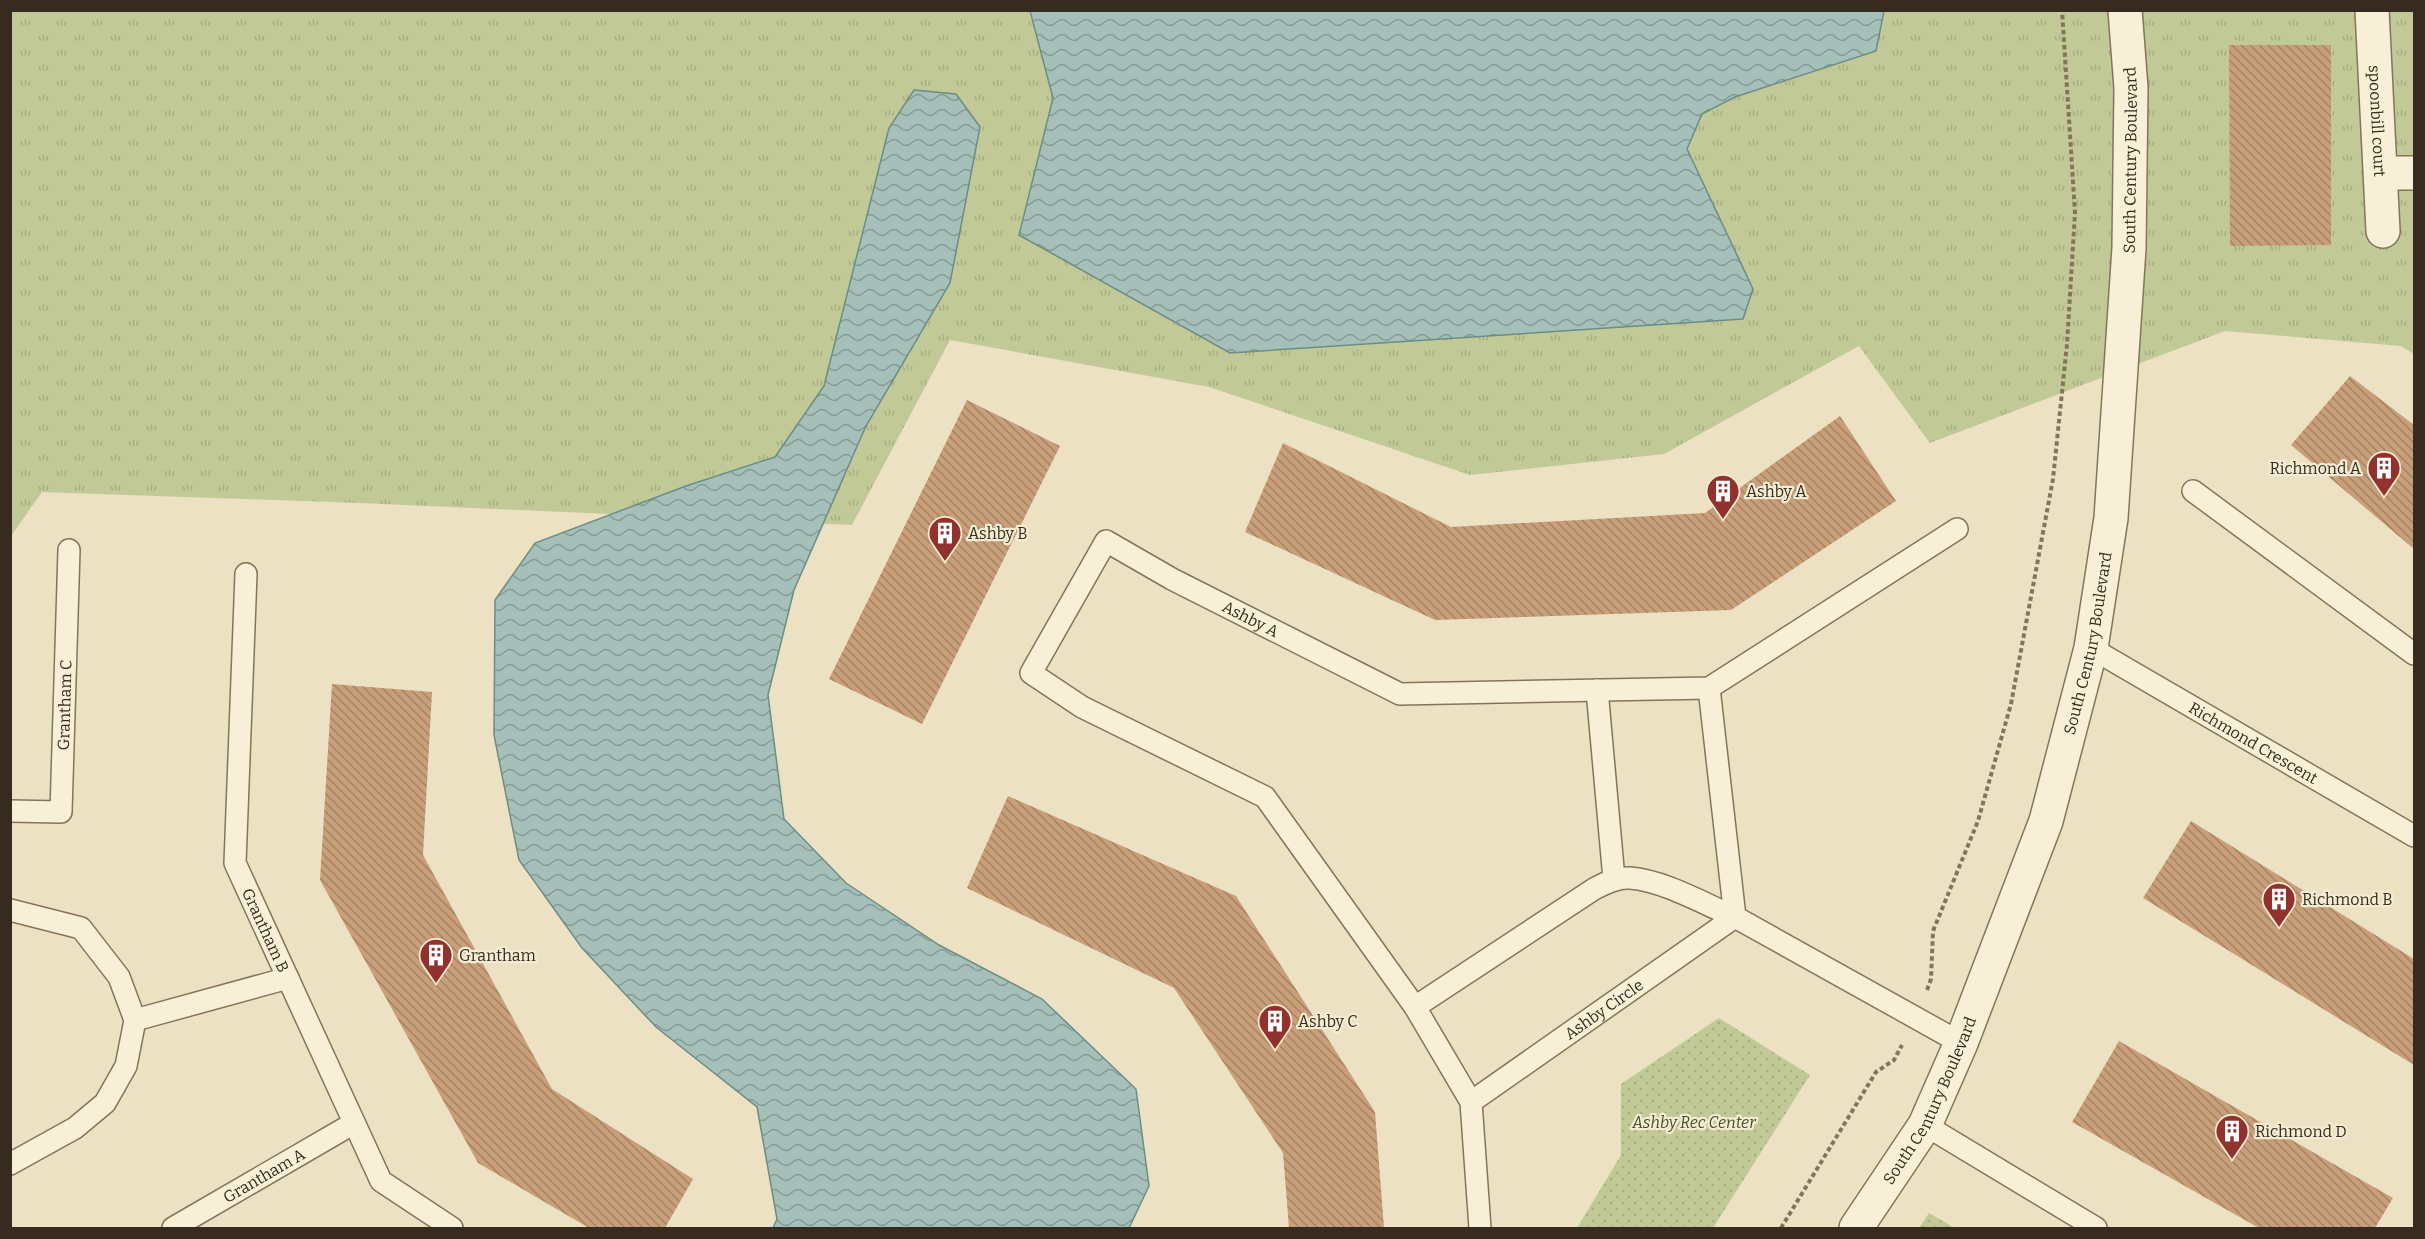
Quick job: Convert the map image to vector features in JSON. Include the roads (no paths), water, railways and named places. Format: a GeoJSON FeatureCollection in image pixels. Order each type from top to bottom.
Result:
{"type":"FeatureCollection","features":[{"type":"Feature","properties":{"kind":"street","name":"South Century Boulevard"},"geometry":{"type":"LineString","coordinates":[[1856,1228],[1925,1125],[1961,1043],[2046,821],[2091,648],[2111,518],[2126,306],[2131,88],[2125,10]]}},
{"type":"Feature","properties":{"kind":"street","name":"spoonbill court"},"geometry":{"type":"LineString","coordinates":[[2372,10],[2383,231]]}},
{"type":"Feature","properties":{"kind":"street"},"geometry":{"type":"LineString","coordinates":[[2381,173],[2415,173]]}},
{"type":"Feature","properties":{"kind":"lane"},"geometry":{"type":"LineString","coordinates":[[2193,491],[2415,654]]}},
{"type":"Feature","properties":{"kind":"lane"},"geometry":{"type":"LineString","coordinates":[[1735,917],[1709,688],[1957,529]]}},
{"type":"Feature","properties":{"kind":"lane","name":"Ashby A"},"geometry":{"type":"LineString","coordinates":[[1415,1007],[1265,797],[1082,707],[1031,673],[1106,542],[1172,579],[1400,694],[1709,688]]}},
{"type":"Feature","properties":{"kind":"lane","name":"Grantham C"},"geometry":{"type":"LineString","coordinates":[[10,811],[61,812],[69,550]]}},
{"type":"Feature","properties":{"kind":"lane","name":"Grantham B"},"geometry":{"type":"LineString","coordinates":[[246,574],[235,863],[381,1182],[452,1228]]}},
{"type":"Feature","properties":{"kind":"lane","name":"Richmond Crescent"},"geometry":{"type":"LineString","coordinates":[[2091,648],[2415,836]]}},
{"type":"Feature","properties":{"kind":"lane"},"geometry":{"type":"LineString","coordinates":[[1597,690],[1614,879]]}},
{"type":"Feature","properties":{"kind":"lane"},"geometry":{"type":"LineString","coordinates":[[1480,1228],[1471,1102],[1415,1007],[1594,888],[1614,879],[1629,878],[1659,885],[1735,917],[1961,1043]]}},
{"type":"Feature","properties":{"kind":"lane"},"geometry":{"type":"LineString","coordinates":[[10,910],[81,928],[119,977],[135,1020],[126,1066],[105,1103],[75,1128],[10,1164]]}},
{"type":"Feature","properties":{"kind":"lane","name":"Ashby Circle"},"geometry":{"type":"LineString","coordinates":[[1471,1102],[1735,917]]}},
{"type":"Feature","properties":{"kind":"lane"},"geometry":{"type":"LineString","coordinates":[[135,1020],[288,978]]}},
{"type":"Feature","properties":{"kind":"lane","name":"Grantham A"},"geometry":{"type":"LineString","coordinates":[[173,1228],[354,1123]]}},
{"type":"Feature","properties":{"kind":"lane"},"geometry":{"type":"LineString","coordinates":[[1925,1125],[2096,1228]]}},
{"type":"Feature","properties":{"kind":"water"},"geometry":{"type":"Polygon","coordinates":[[[1030,10],[1884,11],[1876,51],[1735,97],[1702,114],[1687,149],[1753,289],[1743,319],[1230,353],[1019,235],[1053,98],[1030,10]]]}},
{"type":"Feature","properties":{"kind":"water"},"geometry":{"type":"Polygon","coordinates":[[[914,90],[956,94],[980,127],[950,283],[866,426],[794,590],[768,695],[784,819],[846,883],[939,945],[1042,999],[1136,1089],[1149,1186],[1129,1228],[773,1228],[777,1219],[757,1107],[656,1027],[582,948],[519,860],[494,735],[495,600],[535,543],[686,486],[775,457],[824,386],[889,128],[914,90]]]}},
{"type":"Feature","properties":{"kind":"place","name":"Richmond A"},"geometry":{"type":"Point","coordinates":[2384,497]}},
{"type":"Feature","properties":{"kind":"place","name":"Ashby A"},"geometry":{"type":"Point","coordinates":[1723,520]}},
{"type":"Feature","properties":{"kind":"place","name":"Ashby B"},"geometry":{"type":"Point","coordinates":[945,562]}},
{"type":"Feature","properties":{"kind":"place","name":"Richmond B"},"geometry":{"type":"Point","coordinates":[2279,928]}},
{"type":"Feature","properties":{"kind":"place","name":"Grantham"},"geometry":{"type":"Point","coordinates":[436,984]}},
{"type":"Feature","properties":{"kind":"place","name":"Ashby C"},"geometry":{"type":"Point","coordinates":[1275,1050]}},
{"type":"Feature","properties":{"kind":"place","name":"Richmond D"},"geometry":{"type":"Point","coordinates":[2232,1160]}},
{"type":"Feature","properties":{"kind":"park label","name":"Ashby Rec Center"},"geometry":{"type":"Point","coordinates":[1694,1122]}}]}
